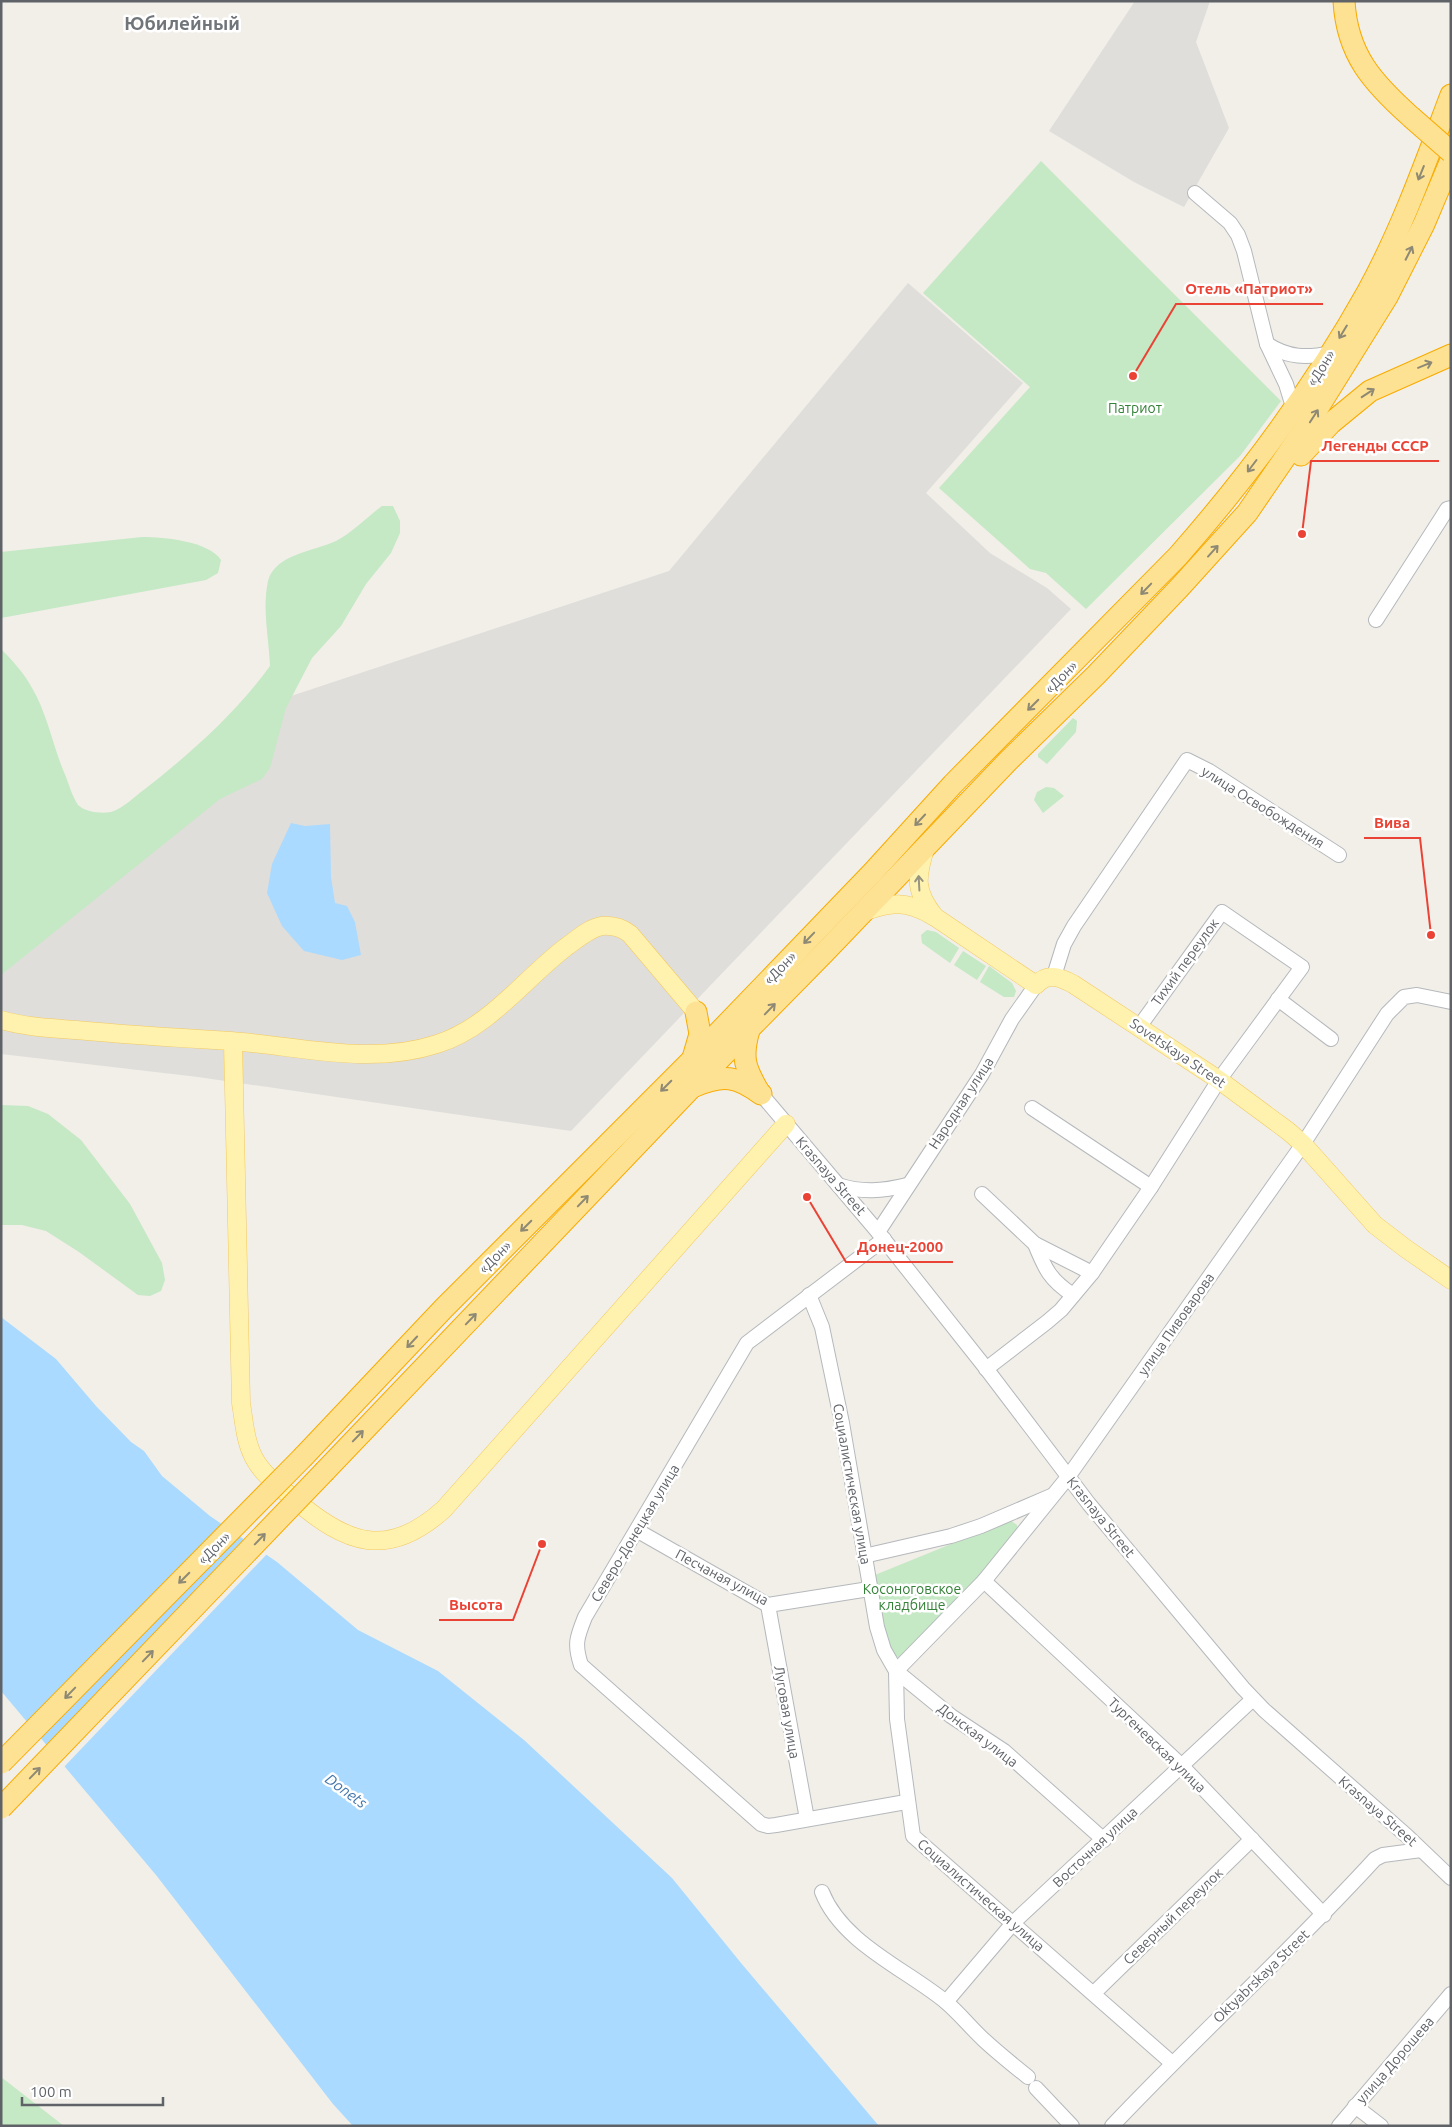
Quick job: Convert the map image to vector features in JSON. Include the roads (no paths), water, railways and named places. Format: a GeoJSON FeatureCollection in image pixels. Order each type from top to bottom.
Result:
{"type":"FeatureCollection","features":[{"type":"Feature","properties":{"kind":"highway"},"geometry":{"type":"LineString","coordinates":[[1344,1],[1350,33],[1361,61],[1376,85],[1451,144]]}},
{"type":"Feature","properties":{"kind":"highway"},"geometry":{"type":"LineString","coordinates":[[1351,1],[1356,31],[1374,70],[1413,115],[1451,152]]}},
{"type":"Feature","properties":{"kind":"highway","name":"«Дон»"},"geometry":{"type":"LineString","coordinates":[[1,1808],[692,1087],[743,1022],[873,872],[954,784],[1178,556],[1226,500],[1294,410],[1331,354],[1368,290],[1404,215],[1451,95]]}},
{"type":"Feature","properties":{"kind":"highway","name":"«Дон»"},"geometry":{"type":"LineString","coordinates":[[1,1764],[304,1456],[444,1308],[692,1060],[743,1022],[862,913],[1008,761],[1096,675],[1247,513],[1306,427],[1387,297],[1424,224],[1451,160]]}},
{"type":"Feature","properties":{"kind":"highway"},"geometry":{"type":"LineString","coordinates":[[1247,513],[1269,492],[1317,436],[1348,407],[1370,391],[1451,355]]}},
{"type":"Feature","properties":{"kind":"highway"},"geometry":{"type":"LineString","coordinates":[[696,1012],[706,1018],[715,1020],[743,1022],[746,1067],[761,1094]]}},
{"type":"Feature","properties":{"kind":"highway"},"geometry":{"type":"LineString","coordinates":[[692,1060],[700,1034],[696,1012]]}},
{"type":"Feature","properties":{"kind":"highway"},"geometry":{"type":"LineString","coordinates":[[692,1087],[709,1080],[729,1078],[746,1084],[761,1094]]}},
{"type":"Feature","properties":{"kind":"main road","name":"Sovetskaya Street"},"geometry":{"type":"LineString","coordinates":[[926,845],[918,886],[925,903],[935,917],[1045,979],[1073,984],[1219,1080],[1303,1144],[1353,1202],[1375,1224],[1404,1248],[1451,1280]]}},
{"type":"Feature","properties":{"kind":"main road"},"geometry":{"type":"LineString","coordinates":[[862,913],[876,907],[903,903],[915,906],[935,917]]}},
{"type":"Feature","properties":{"kind":"main road"},"geometry":{"type":"LineString","coordinates":[[1,1020],[14,1024],[126,1035],[234,1042],[352,1054],[400,1053],[438,1044],[473,1027],[555,956],[600,926],[622,928],[630,934],[696,1012]]}},
{"type":"Feature","properties":{"kind":"main road"},"geometry":{"type":"LineString","coordinates":[[234,1042],[241,1403],[246,1435],[254,1459],[264,1472],[313,1515],[340,1532],[357,1539],[371,1541],[404,1536],[424,1526],[444,1509],[786,1124]]}},
{"type":"Feature","properties":{"kind":"street"},"geometry":{"type":"LineString","coordinates":[[1195,193],[1230,223],[1238,235],[1244,251],[1267,344],[1286,384],[1294,410]]}},
{"type":"Feature","properties":{"kind":"street"},"geometry":{"type":"LineString","coordinates":[[1267,344],[1292,356],[1331,354]]}},
{"type":"Feature","properties":{"kind":"street"},"geometry":{"type":"LineString","coordinates":[[1376,620],[1444,514],[1451,508]]}},
{"type":"Feature","properties":{"kind":"street","name":"улица Освобождения"},"geometry":{"type":"LineString","coordinates":[[1187,760],[1208,771],[1339,856]]}},
{"type":"Feature","properties":{"kind":"street","name":"Народная улица"},"geometry":{"type":"LineString","coordinates":[[881,1235],[907,1185],[982,1074],[1012,1019],[1045,979],[1074,926],[1187,760]]}},
{"type":"Feature","properties":{"kind":"street","name":"Тихий переулок"},"geometry":{"type":"LineString","coordinates":[[986,1369],[1047,1322],[1092,1273],[1151,1187],[1219,1080],[1302,967],[1222,912],[1139,1027]]}},
{"type":"Feature","properties":{"kind":"street","name":"улица Пивоварова"},"geometry":{"type":"LineString","coordinates":[[896,1671],[984,1581],[1068,1477],[1303,1144],[1387,1014],[1404,997],[1417,995],[1451,1002]]}},
{"type":"Feature","properties":{"kind":"street"},"geometry":{"type":"LineString","coordinates":[[1278,999],[1331,1039]]}},
{"type":"Feature","properties":{"kind":"street","name":"Krasnaya Street"},"geometry":{"type":"LineString","coordinates":[[761,1094],[881,1235],[1068,1477],[1253,1699],[1451,1878]]}},
{"type":"Feature","properties":{"kind":"street"},"geometry":{"type":"LineString","coordinates":[[1032,1108],[1151,1187]]}},
{"type":"Feature","properties":{"kind":"street"},"geometry":{"type":"LineString","coordinates":[[838,1185],[857,1191],[870,1191],[907,1185]]}},
{"type":"Feature","properties":{"kind":"street"},"geometry":{"type":"LineString","coordinates":[[982,1194],[1034,1244],[1092,1273]]}},
{"type":"Feature","properties":{"kind":"street","name":"Северо-Донецкая улица"},"geometry":{"type":"LineString","coordinates":[[807,1819],[764,1826],[757,1822],[581,1665],[576,1640],[585,1617],[638,1531],[748,1343],[881,1235]]}},
{"type":"Feature","properties":{"kind":"street"},"geometry":{"type":"LineString","coordinates":[[1034,1244],[1045,1269],[1052,1279],[1073,1295]]}},
{"type":"Feature","properties":{"kind":"street","name":"Социалистическая улица"},"geometry":{"type":"LineString","coordinates":[[809,1295],[822,1327],[842,1423],[869,1589],[884,1650],[896,1671],[896,1719],[906,1802],[911,1829],[916,1840],[1014,1922],[1172,2063]]}},
{"type":"Feature","properties":{"kind":"street"},"geometry":{"type":"LineString","coordinates":[[864,1556],[951,1536],[988,1523],[1054,1495]]}},
{"type":"Feature","properties":{"kind":"street","name":"Песчаная улица"},"geometry":{"type":"LineString","coordinates":[[638,1531],[768,1605],[869,1589]]}},
{"type":"Feature","properties":{"kind":"street","name":"Тургеневская улица"},"geometry":{"type":"LineString","coordinates":[[984,1581],[1181,1765],[1324,1915]]}},
{"type":"Feature","properties":{"kind":"street","name":"Луговая улица"},"geometry":{"type":"LineString","coordinates":[[768,1605],[807,1819]]}},
{"type":"Feature","properties":{"kind":"street","name":"Донская улица"},"geometry":{"type":"LineString","coordinates":[[896,1671],[951,1716],[1004,1751],[1104,1840]]}},
{"type":"Feature","properties":{"kind":"street","name":"Восточная улица"},"geometry":{"type":"LineString","coordinates":[[946,2002],[1014,1922],[1253,1699]]}},
{"type":"Feature","properties":{"kind":"street"},"geometry":{"type":"LineString","coordinates":[[807,1819],[906,1802]]}},
{"type":"Feature","properties":{"kind":"street","name":"Северный переулок"},"geometry":{"type":"LineString","coordinates":[[1094,1993],[1252,1839]]}},
{"type":"Feature","properties":{"kind":"street","name":"Oktyabrskaya Street"},"geometry":{"type":"LineString","coordinates":[[1112,2126],[1172,2063],[1324,1915],[1379,1857],[1421,1850]]}},
{"type":"Feature","properties":{"kind":"street"},"geometry":{"type":"LineString","coordinates":[[822,1892],[834,1916],[853,1934],[946,2002],[984,2041],[1032,2082],[1072,2126]]}},
{"type":"Feature","properties":{"kind":"street","name":"улица Дорошева"},"geometry":{"type":"LineString","coordinates":[[1339,2126],[1451,1994]]}},
{"type":"Feature","properties":{"kind":"street"},"geometry":{"type":"LineString","coordinates":[[1355,2106],[1381,2126]]}},
{"type":"Feature","properties":{"kind":"water"},"geometry":{"type":"Polygon","coordinates":[[[291,823],[305,826],[330,824],[331,877],[335,903],[347,906],[355,922],[361,955],[342,960],[304,951],[282,926],[267,893],[272,864],[291,823]]]}},
{"type":"Feature","properties":{"kind":"water","name":"Donets"},"geometry":{"type":"Polygon","coordinates":[[[1,1317],[56,1359],[96,1406],[131,1442],[144,1451],[162,1476],[210,1516],[277,1562],[358,1630],[438,1671],[524,1740],[672,1878],[879,2126],[353,2126],[333,2104],[156,1875],[1,1691],[1,1317]]]}},
{"type":"Feature","properties":{"kind":"place","name":"Отель «Патриот»"},"geometry":{"type":"Point","coordinates":[1133,376]}},
{"type":"Feature","properties":{"kind":"place","name":"Легенды СССР"},"geometry":{"type":"Point","coordinates":[1302,534]}},
{"type":"Feature","properties":{"kind":"place","name":"Вива"},"geometry":{"type":"Point","coordinates":[1431,935]}},
{"type":"Feature","properties":{"kind":"place","name":"Донец-2000"},"geometry":{"type":"Point","coordinates":[807,1197]}},
{"type":"Feature","properties":{"kind":"place","name":"Высота"},"geometry":{"type":"Point","coordinates":[542,1544]}},
{"type":"Feature","properties":{"kind":"district","name":"Юбилейный"},"geometry":{"type":"Point","coordinates":[182,23]}},
{"type":"Feature","properties":{"kind":"park label","name":"Патриот"},"geometry":{"type":"Point","coordinates":[1135,408]}},
{"type":"Feature","properties":{"kind":"park label","name":"Косоноговское кладбище"},"geometry":{"type":"Point","coordinates":[912,1598]}}]}
